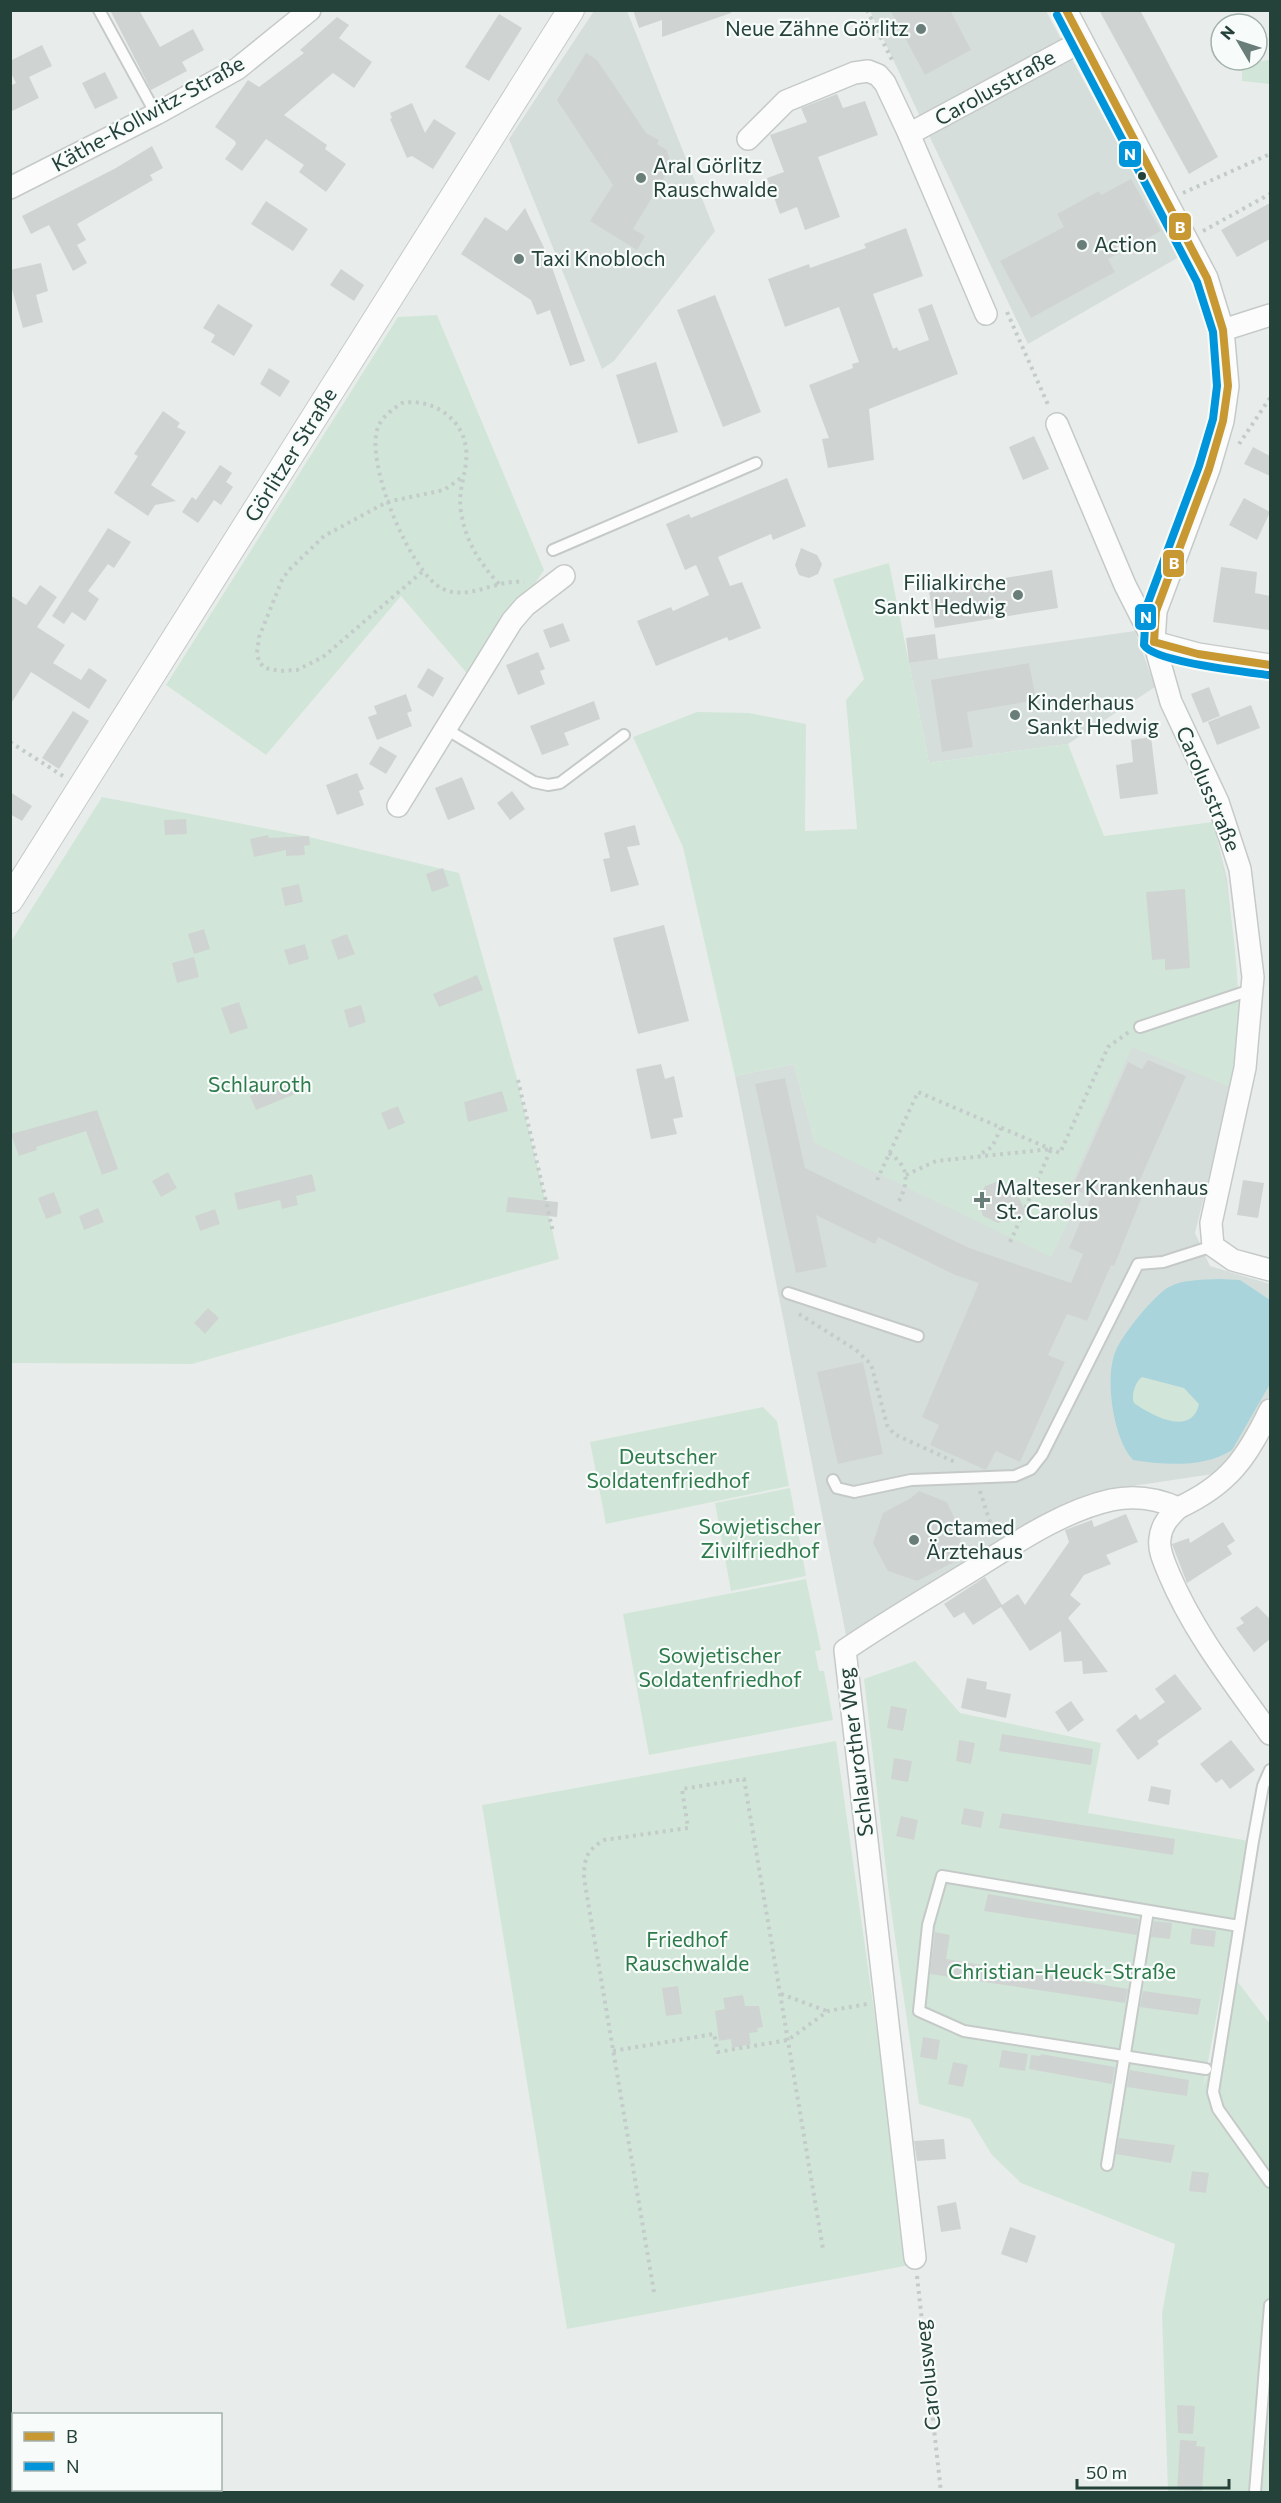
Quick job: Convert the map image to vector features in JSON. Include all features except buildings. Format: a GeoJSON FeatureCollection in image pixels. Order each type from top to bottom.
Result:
{"type":"FeatureCollection","features":[{"type":"Feature","properties":{"kind":"street","name":"Käthe-Kollwitz-Straße"},"geometry":{"type":"LineString","coordinates":[[10,188],[156,114],[237,69],[310,10]]}},
{"type":"Feature","properties":{"kind":"street","name":"Görlitzer Straße"},"geometry":{"type":"LineString","coordinates":[[10,900],[571,10]]}},
{"type":"Feature","properties":{"kind":"street"},"geometry":{"type":"LineString","coordinates":[[1066,10],[1211,288],[1223,330],[1228,386],[1216,445],[1156,611],[1154,642],[1198,654],[1270,665]]}},
{"type":"Feature","properties":{"kind":"street","name":"Carolusstraße"},"geometry":{"type":"LineString","coordinates":[[909,134],[1082,41]]}},
{"type":"Feature","properties":{"kind":"street","name":"Carolusstraße"},"geometry":{"type":"LineString","coordinates":[[748,139],[761,123],[786,101],[854,73],[868,71],[878,75],[885,83],[909,134],[986,314]]}},
{"type":"Feature","properties":{"kind":"street"},"geometry":{"type":"LineString","coordinates":[[1223,330],[1270,315]]}},
{"type":"Feature","properties":{"kind":"street","name":"Carolusstraße"},"geometry":{"type":"LineString","coordinates":[[1057,424],[1125,585],[1154,642],[1171,702],[1218,802],[1240,869],[1248,923],[1251,990],[1245,1068],[1211,1223],[1213,1246]]}},
{"type":"Feature","properties":{"kind":"street"},"geometry":{"type":"LineString","coordinates":[[398,806],[512,621],[525,606],[556,582]]}},
{"type":"Feature","properties":{"kind":"street"},"geometry":{"type":"LineString","coordinates":[[1213,1246],[1233,1260],[1270,1270]]}},
{"type":"Feature","properties":{"kind":"street"},"geometry":{"type":"LineString","coordinates":[[1270,1410],[1239,1466],[1199,1498],[1178,1508],[1162,1526],[1159,1541],[1163,1560],[1180,1601],[1198,1633],[1270,1734]]}},
{"type":"Feature","properties":{"kind":"street","name":"Schlaurother Weg"},"geometry":{"type":"LineString","coordinates":[[915,2258],[845,1650],[1001,1553],[1084,1509],[1112,1500],[1139,1497],[1158,1499],[1178,1508]]}},
{"type":"Feature","properties":{"kind":"lane"},"geometry":{"type":"LineString","coordinates":[[99,10],[156,114]]}},
{"type":"Feature","properties":{"kind":"lane"},"geometry":{"type":"LineString","coordinates":[[553,550],[756,463]]}},
{"type":"Feature","properties":{"kind":"lane"},"geometry":{"type":"LineString","coordinates":[[446,729],[534,782],[548,785],[560,783],[624,735]]}},
{"type":"Feature","properties":{"kind":"lane"},"geometry":{"type":"LineString","coordinates":[[1140,1027],[1251,990]]}},
{"type":"Feature","properties":{"kind":"lane"},"geometry":{"type":"LineString","coordinates":[[833,1480],[837,1488],[854,1492],[911,1480],[1015,1476],[1031,1469],[1042,1455],[1138,1264],[1163,1262],[1213,1246]]}},
{"type":"Feature","properties":{"kind":"lane"},"geometry":{"type":"LineString","coordinates":[[788,1293],[918,1336]]}},
{"type":"Feature","properties":{"kind":"lane"},"geometry":{"type":"LineString","coordinates":[[1270,1770],[1263,1786],[1213,2085],[1214,2101],[1270,2182]]}},
{"type":"Feature","properties":{"kind":"lane"},"geometry":{"type":"LineString","coordinates":[[1206,2069],[964,2031],[919,2011],[928,1925],[942,1876],[1239,1926]]}},
{"type":"Feature","properties":{"kind":"lane"},"geometry":{"type":"LineString","coordinates":[[1107,2165],[1148,1911]]}},
{"type":"Feature","properties":{"kind":"lane"},"geometry":{"type":"LineString","coordinates":[[1255,2493],[1270,2305]]}},
{"type":"Feature","properties":{"kind":"path"},"geometry":{"type":"LineString","coordinates":[[1167,202],[1270,154]]}},
{"type":"Feature","properties":{"kind":"path"},"geometry":{"type":"LineString","coordinates":[[1186,239],[1270,194]]}},
{"type":"Feature","properties":{"kind":"path"},"geometry":{"type":"LineString","coordinates":[[1216,445],[1235,450],[1270,398]]}},
{"type":"Feature","properties":{"kind":"path"},"geometry":{"type":"LineString","coordinates":[[500,584],[478,560],[468,541],[459,494],[466,462],[466,446],[456,422],[427,402],[402,403],[379,425],[375,442],[375,458],[387,502],[422,572],[444,590],[461,594],[521,581],[556,582]]}},
{"type":"Feature","properties":{"kind":"path"},"geometry":{"type":"LineString","coordinates":[[422,572],[323,657],[297,670],[280,671],[265,668],[259,662],[257,653],[264,620],[288,571],[324,536],[387,502],[444,490],[462,477]]}},
{"type":"Feature","properties":{"kind":"path"},"geometry":{"type":"LineString","coordinates":[[10,742],[81,788]]}},
{"type":"Feature","properties":{"kind":"path"},"geometry":{"type":"LineString","coordinates":[[877,1180],[918,1092],[1060,1153],[1108,1047],[1114,1041],[1140,1027]]}},
{"type":"Feature","properties":{"kind":"path"},"geometry":{"type":"LineString","coordinates":[[518,1080],[553,1232]]}},
{"type":"Feature","properties":{"kind":"path"},"geometry":{"type":"LineString","coordinates":[[975,1155],[992,1147],[1001,1128]]}},
{"type":"Feature","properties":{"kind":"path"},"geometry":{"type":"LineString","coordinates":[[906,1175],[936,1161],[975,1155],[1051,1149]]}},
{"type":"Feature","properties":{"kind":"path"},"geometry":{"type":"LineString","coordinates":[[1024,1211],[1051,1149]]}},
{"type":"Feature","properties":{"kind":"path"},"geometry":{"type":"LineString","coordinates":[[889,1153],[900,1161],[906,1175],[906,1183],[899,1202]]}},
{"type":"Feature","properties":{"kind":"path"},"geometry":{"type":"LineString","coordinates":[[1010,1242],[1022,1216]]}},
{"type":"Feature","properties":{"kind":"path"},"geometry":{"type":"LineString","coordinates":[[793,1311],[866,1358],[871,1364],[887,1425],[894,1434],[965,1467],[976,1478],[1001,1553]]}},
{"type":"Feature","properties":{"kind":"path"},"geometry":{"type":"LineString","coordinates":[[654,2292],[584,1878],[584,1858],[592,1847],[604,1840],[688,1827],[682,1789],[744,1779],[823,2249]]}},
{"type":"Feature","properties":{"kind":"path"},"geometry":{"type":"LineString","coordinates":[[781,1994],[828,2011]]}},
{"type":"Feature","properties":{"kind":"path"},"geometry":{"type":"LineString","coordinates":[[613,2051],[714,2034],[718,2052],[788,2040],[828,2011],[885,2002]]}},
{"type":"Feature","properties":{"kind":"path","name":"Carolusweg"},"geometry":{"type":"LineString","coordinates":[[915,2258],[941,2493]]}},
{"type":"Feature","properties":{"kind":"shaded area"},"geometry":{"type":"Polygon","coordinates":[[[594,11],[627,11],[715,231],[614,361],[602,369],[509,139],[594,11]]]}},
{"type":"Feature","properties":{"kind":"shaded area"},"geometry":{"type":"Polygon","coordinates":[[[870,11],[1046,11],[1179,257],[1028,344],[870,11]]]}},
{"type":"Feature","properties":{"kind":"shaded area","name":"Kinderhaus Sankt Hedwig"},"geometry":{"type":"Polygon","coordinates":[[[1135,631],[1155,687],[1068,744],[929,763],[909,663],[1135,631]]]}},
{"type":"Feature","properties":{"kind":"shaded area","name":"Malteser Krankenhaus St. Carolus"},"geometry":{"type":"Polygon","coordinates":[[[1213,822],[1227,879],[1235,956],[1239,1029],[1225,1113],[1195,1233],[1210,1266],[1270,1284],[1270,1394],[1239,1451],[1213,1474],[1126,1487],[1070,1504],[846,1635],[735,1076],[794,1064],[815,1143],[1213,822]]]}},
{"type":"Feature","properties":{"kind":"green space"},"geometry":{"type":"Polygon","coordinates":[[[1270,61],[1270,84],[1242,81],[1242,72],[1269,72],[1270,61]]]}},
{"type":"Feature","properties":{"kind":"green space"},"geometry":{"type":"Polygon","coordinates":[[[437,315],[544,570],[471,678],[401,596],[266,755],[166,685],[398,317],[437,315]]]}},
{"type":"Feature","properties":{"kind":"green space"},"geometry":{"type":"Polygon","coordinates":[[[889,563],[929,763],[1068,744],[1104,836],[1213,822],[1228,898],[1237,975],[1239,1027],[1230,1087],[1132,1047],[1063,1202],[1075,1208],[1051,1257],[815,1143],[794,1064],[735,1076],[683,847],[633,737],[697,712],[749,713],[806,724],[805,831],[857,829],[846,700],[864,679],[833,579],[889,563]]]}},
{"type":"Feature","properties":{"kind":"green space","name":"Schlauroth"},"geometry":{"type":"Polygon","coordinates":[[[102,797],[305,836],[459,873],[516,1075],[559,1259],[192,1364],[11,1363],[10,943],[102,797]]]}},
{"type":"Feature","properties":{"kind":"green space"},"geometry":{"type":"Polygon","coordinates":[[[1142,1377],[1184,1388],[1199,1404],[1195,1414],[1188,1420],[1170,1421],[1133,1403],[1134,1389],[1142,1377]]]}},
{"type":"Feature","properties":{"kind":"green space","name":"Deutscher Soldatenfriedhof"},"geometry":{"type":"Polygon","coordinates":[[[763,1407],[777,1421],[789,1486],[606,1524],[590,1442],[763,1407]]]}},
{"type":"Feature","properties":{"kind":"green space","name":"Sowjetischer Zivilfriedhof"},"geometry":{"type":"Polygon","coordinates":[[[790,1488],[806,1576],[731,1591],[715,1503],[790,1488]]]}},
{"type":"Feature","properties":{"kind":"green space","name":"Sowjetischer Soldatenfriedhof"},"geometry":{"type":"Polygon","coordinates":[[[806,1579],[821,1650],[815,1651],[819,1671],[824,1671],[833,1720],[649,1755],[623,1614],[806,1579]]]}},
{"type":"Feature","properties":{"kind":"green space","name":"Christian-Heuck-Straße"},"geometry":{"type":"Polygon","coordinates":[[[915,1661],[960,1713],[1101,1743],[1088,1813],[1249,1841],[1203,2089],[1234,1977],[1270,2024],[1270,2492],[1168,2492],[1162,2313],[1175,2244],[1021,2183],[992,2155],[970,2119],[919,2104],[889,1895],[864,1679],[915,1661]]]}},
{"type":"Feature","properties":{"kind":"green space","name":"Friedhof Rauschwalde"},"geometry":{"type":"Polygon","coordinates":[[[836,1741],[910,2265],[567,2329],[482,1805],[836,1741]]]}},
{"type":"Feature","properties":{"kind":"water"},"geometry":{"type":"Polygon","coordinates":[[[1193,1280],[1240,1280],[1270,1300],[1270,1384],[1232,1450],[1210,1460],[1184,1464],[1133,1460],[1120,1438],[1112,1407],[1111,1375],[1116,1350],[1140,1316],[1163,1291],[1174,1284],[1193,1280]],[[1142,1377],[1134,1389],[1134,1403],[1161,1418],[1180,1422],[1188,1420],[1195,1414],[1199,1404],[1184,1388],[1142,1377]]]}},
{"type":"Feature","properties":{"kind":"transit line","name":"B"},"geometry":{"type":"LineString","coordinates":[[1066,10],[1207,278],[1223,330],[1228,386],[1223,421],[1209,469],[1156,611],[1154,642],[1198,654],[1270,665]]}},
{"type":"Feature","properties":{"kind":"transit line","name":"N"},"geometry":{"type":"LineString","coordinates":[[1057,15],[1197,282],[1213,332],[1217,386],[1213,419],[1199,466],[1146,608],[1144,645],[1151,651],[1182,661],[1268,675]]}},
{"type":"Feature","properties":{"kind":"place","name":"Neue Zähne Görlitz"},"geometry":{"type":"Point","coordinates":[921,29]}},
{"type":"Feature","properties":{"kind":"place","name":"Aral Görlitz Rauschwalde"},"geometry":{"type":"Point","coordinates":[641,178]}},
{"type":"Feature","properties":{"kind":"place","name":"Action"},"geometry":{"type":"Point","coordinates":[1082,245]}},
{"type":"Feature","properties":{"kind":"place","name":"Taxi Knobloch"},"geometry":{"type":"Point","coordinates":[519,259]}},
{"type":"Feature","properties":{"kind":"place","name":"Filialkirche Sankt Hedwig"},"geometry":{"type":"Point","coordinates":[1018,595]}},
{"type":"Feature","properties":{"kind":"place","name":"Kinderhaus Sankt Hedwig"},"geometry":{"type":"Point","coordinates":[1015,715]}},
{"type":"Feature","properties":{"kind":"place","name":"Malteser Krankenhaus St. Carolus"},"geometry":{"type":"Point","coordinates":[982,1200]}},
{"type":"Feature","properties":{"kind":"place","name":"Octamed Ärztehaus"},"geometry":{"type":"Point","coordinates":[914,1540]}}]}
